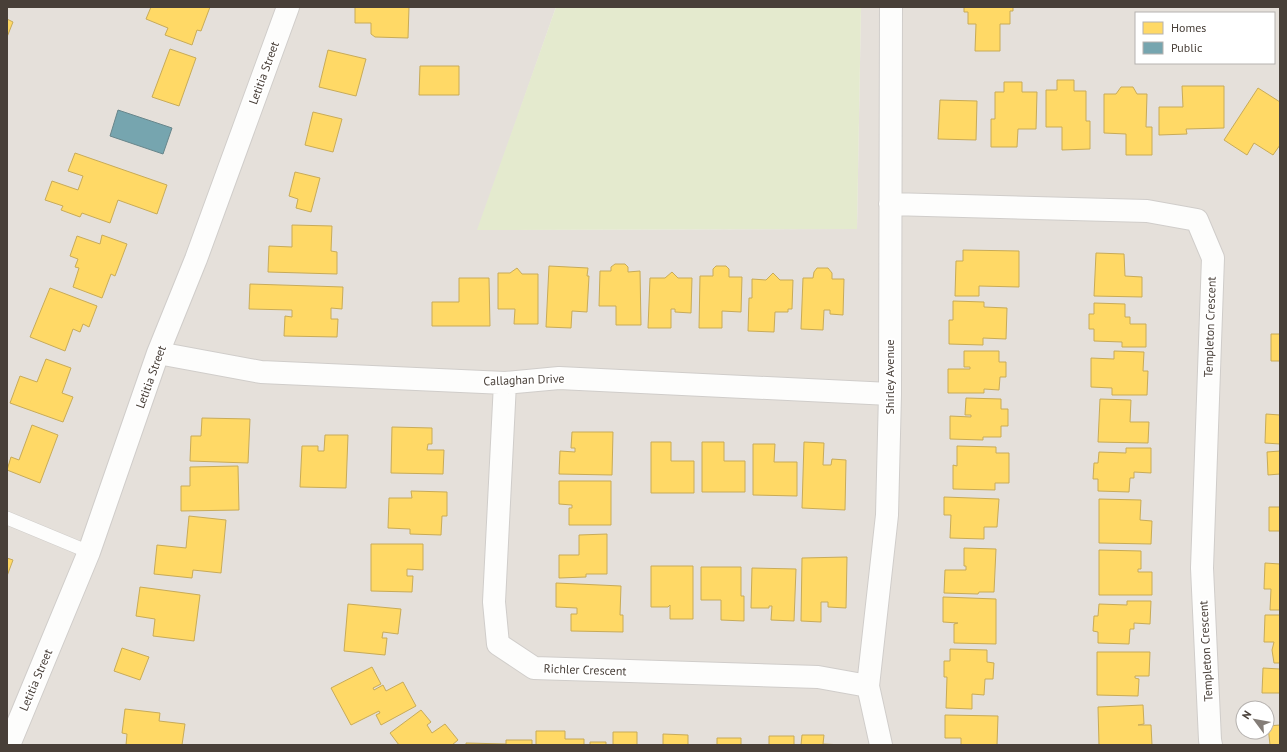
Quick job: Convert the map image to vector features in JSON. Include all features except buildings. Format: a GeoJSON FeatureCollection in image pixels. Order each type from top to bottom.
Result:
{"type":"FeatureCollection","features":[{"type":"Feature","properties":{"kind":"street","name":"Letitia Street"},"geometry":{"type":"LineString","coordinates":[[9,745],[89,552],[158,353],[196,259],[288,7]]}},
{"type":"Feature","properties":{"kind":"street","name":"Shirley Avenue"},"geometry":{"type":"LineString","coordinates":[[881,745],[868,686],[887,515],[890,394],[892,7]]}},
{"type":"Feature","properties":{"kind":"street","name":"Templeton Crescent"},"geometry":{"type":"LineString","coordinates":[[890,204],[1147,211],[1197,220],[1213,258],[1202,568],[1211,745]]}},
{"type":"Feature","properties":{"kind":"street","name":"Callaghan Drive"},"geometry":{"type":"LineString","coordinates":[[158,353],[261,372],[504,383],[559,378],[890,394]]}},
{"type":"Feature","properties":{"kind":"street","name":"Richler Crescent"},"geometry":{"type":"LineString","coordinates":[[504,383],[494,602],[498,644],[534,668],[818,677],[868,686]]}},
{"type":"Feature","properties":{"kind":"lane"},"geometry":{"type":"LineString","coordinates":[[7,518],[89,552]]}},
{"type":"Feature","properties":{"kind":"shaded area"},"geometry":{"type":"Polygon","coordinates":[[[7,7],[556,7],[478,230],[857,229],[861,7],[1280,7],[1280,745],[7,745],[7,7]]]}},
{"type":"Feature","properties":{"kind":"green space"},"geometry":{"type":"Polygon","coordinates":[[[556,7],[861,7],[857,229],[477,230],[556,7]]]}}]}
